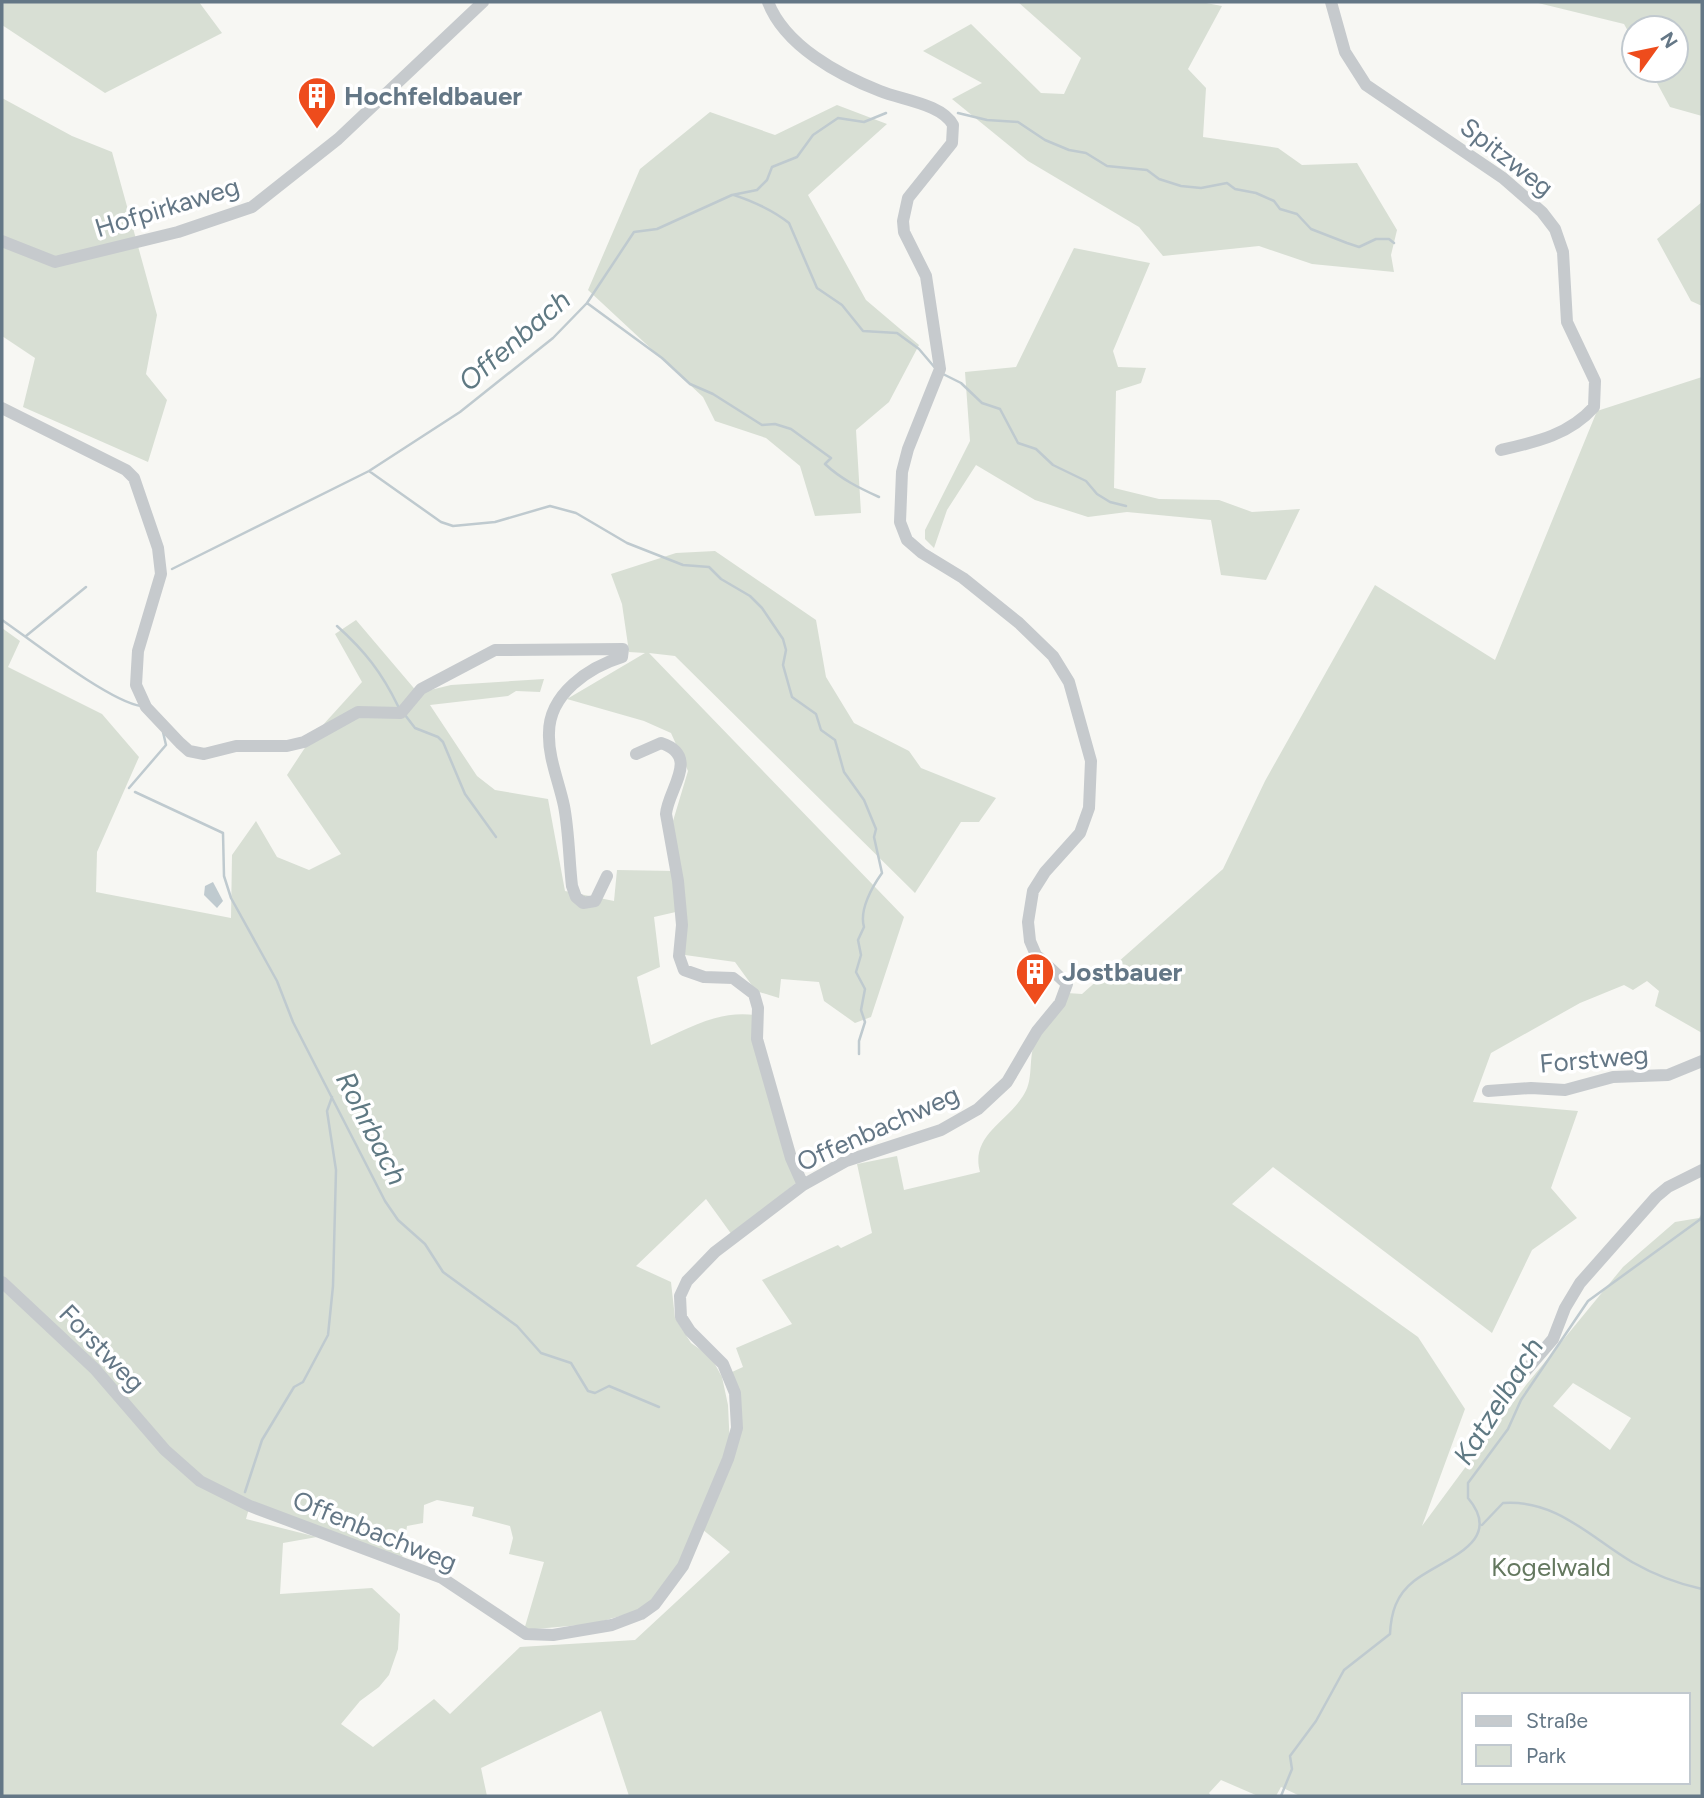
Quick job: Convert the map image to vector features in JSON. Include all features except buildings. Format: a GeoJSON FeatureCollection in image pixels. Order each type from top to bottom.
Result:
{"type":"FeatureCollection","features":[{"type":"Feature","properties":{"kind":"street","name":"Hofpirkaweg"},"geometry":{"type":"LineString","coordinates":[[2,241],[55,262],[178,232],[252,207],[338,139],[483,2]]}},
{"type":"Feature","properties":{"kind":"street","name":"Offenbachweg"},"geometry":{"type":"LineString","coordinates":[[165,1450],[200,1480],[240,1501],[442,1578],[526,1634],[567,1634],[612,1625],[641,1614],[655,1604],[683,1566],[728,1459],[737,1428],[735,1393],[720,1359],[684,1325],[680,1311],[681,1290],[715,1252],[803,1185],[846,1161],[941,1130],[978,1109],[1007,1082],[1037,1031],[1060,1003],[1067,986],[1040,960],[1032,947],[1028,932],[1033,891],[1045,872],[1085,824],[1089,808],[1091,761],[1069,682],[1059,663],[1019,622],[962,578],[922,553],[907,540],[900,522],[902,472],[908,449],[940,369],[926,276],[904,232],[903,221],[908,198],[951,142],[953,125],[940,112],[880,91],[822,62],[776,19],[768,2]]}},
{"type":"Feature","properties":{"kind":"street","name":"Spitzweg"},"geometry":{"type":"LineString","coordinates":[[1331,2],[1345,52],[1366,85],[1503,178],[1542,212],[1559,238],[1567,322],[1595,381],[1594,407],[1571,428],[1537,442],[1501,450]]}},
{"type":"Feature","properties":{"kind":"street"},"geometry":{"type":"LineString","coordinates":[[2,408],[126,470],[134,478],[158,548],[161,574],[138,650],[136,685],[146,707],[189,751],[204,754],[236,746],[287,746],[304,742],[358,712],[401,713],[421,689],[495,650],[512,647],[624,650],[622,657],[592,670],[568,689],[552,712],[549,733],[565,809],[572,886],[576,897],[583,903],[595,901],[607,876]]}},
{"type":"Feature","properties":{"kind":"street"},"geometry":{"type":"LineString","coordinates":[[636,754],[661,743],[672,748],[679,757],[679,778],[668,799],[666,814],[682,925],[680,964],[684,970],[704,977],[733,978],[754,994],[758,1008],[757,1039],[791,1158],[803,1185]]}},
{"type":"Feature","properties":{"kind":"street","name":"Forstweg"},"geometry":{"type":"LineString","coordinates":[[1488,1091],[1531,1088],[1565,1090],[1613,1077],[1668,1075],[1702,1061]]}},
{"type":"Feature","properties":{"kind":"street"},"geometry":{"type":"LineString","coordinates":[[1504,1396],[1553,1339],[1573,1293],[1589,1272],[1656,1197],[1668,1187],[1702,1170]]}},
{"type":"Feature","properties":{"kind":"street","name":"Forstweg"},"geometry":{"type":"LineString","coordinates":[[2,1282],[95,1369],[165,1450]]}},
{"type":"Feature","properties":{"kind":"green space"},"geometry":{"type":"Polygon","coordinates":[[[2,2],[199,2],[222,33],[105,93],[2,25],[2,2]]]}},
{"type":"Feature","properties":{"kind":"green space"},"geometry":{"type":"Polygon","coordinates":[[[1018,2],[1201,2],[1222,6],[1188,69],[1206,88],[1203,137],[1278,148],[1302,165],[1357,163],[1397,230],[1391,255],[1394,272],[1312,264],[1259,246],[1163,256],[1139,227],[1028,161],[952,99],[982,83],[923,51],[971,24],[1041,93],[1064,94],[1081,58],[1018,2]]]}},
{"type":"Feature","properties":{"kind":"green space"},"geometry":{"type":"Polygon","coordinates":[[[1534,2],[1702,2],[1702,116],[1670,107],[1658,84],[1690,84],[1690,14],[1620,14],[1620,23],[1534,2]]]}},
{"type":"Feature","properties":{"kind":"green space"},"geometry":{"type":"Polygon","coordinates":[[[2,98],[72,136],[112,152],[157,315],[146,374],[167,400],[148,462],[23,407],[35,358],[2,336],[2,98]]]}},
{"type":"Feature","properties":{"kind":"green space"},"geometry":{"type":"Polygon","coordinates":[[[837,105],[887,124],[808,195],[866,300],[919,345],[889,402],[856,430],[861,513],[815,516],[800,466],[766,438],[715,421],[703,397],[588,290],[640,169],[710,112],[775,135],[837,105]]]}},
{"type":"Feature","properties":{"kind":"green space"},"geometry":{"type":"Polygon","coordinates":[[[1702,202],[1702,306],[1691,301],[1657,239],[1702,202]]]}},
{"type":"Feature","properties":{"kind":"green space"},"geometry":{"type":"Polygon","coordinates":[[[1074,248],[1150,263],[1113,351],[1118,367],[1146,368],[1141,383],[1116,391],[1114,488],[1159,499],[1219,500],[1252,512],[1300,509],[1266,580],[1221,575],[1211,520],[1127,512],[1088,517],[1035,500],[976,465],[947,510],[934,548],[925,539],[925,530],[970,441],[965,372],[1016,367],[1074,248]]]}},
{"type":"Feature","properties":{"kind":"green space","name":"Kogelwald"},"geometry":{"type":"Polygon","coordinates":[[[1702,377],[1702,1033],[1655,1006],[1659,991],[1647,981],[1633,990],[1624,985],[1580,1003],[1491,1053],[1473,1102],[1578,1111],[1551,1188],[1577,1218],[1532,1250],[1492,1333],[1273,1167],[1232,1204],[1418,1337],[1465,1409],[1422,1526],[1526,1385],[1623,1267],[1675,1222],[1699,1218],[1702,1213],[1702,1796],[1300,1796],[1281,1787],[1276,1796],[1258,1796],[1221,1780],[1209,1793],[1211,1796],[629,1796],[601,1711],[481,1768],[487,1796],[2,1796],[2,628],[20,641],[8,667],[102,714],[139,757],[97,852],[96,892],[231,918],[232,855],[256,821],[277,857],[309,870],[341,854],[287,775],[312,737],[362,682],[335,634],[356,620],[418,693],[451,685],[544,679],[540,692],[516,691],[508,696],[430,705],[477,776],[495,790],[548,799],[565,891],[614,901],[617,870],[675,871],[680,911],[654,917],[660,967],[637,977],[651,1045],[714,1018],[755,1015],[797,1182],[732,1235],[706,1199],[636,1266],[671,1282],[675,1318],[691,1343],[711,1357],[722,1377],[728,1405],[730,1448],[668,1586],[638,1611],[592,1624],[524,1630],[544,1562],[509,1554],[513,1538],[510,1526],[472,1516],[474,1507],[437,1500],[424,1505],[423,1523],[407,1526],[402,1559],[250,1505],[246,1519],[317,1537],[283,1543],[280,1594],[372,1588],[400,1614],[398,1649],[389,1675],[379,1687],[360,1701],[341,1724],[373,1747],[434,1699],[450,1714],[520,1647],[635,1640],[730,1552],[702,1529],[728,1471],[739,1433],[739,1393],[732,1372],[743,1367],[736,1348],[792,1324],[762,1280],[838,1245],[841,1248],[872,1233],[857,1164],[897,1156],[904,1190],[980,1172],[980,1149],[992,1130],[1026,1091],[1035,1041],[1067,993],[1082,994],[1223,869],[1265,781],[1375,585],[1495,660],[1597,411],[1702,377]],[[1573,1383],[1553,1406],[1610,1450],[1631,1418],[1573,1383]]]}},
{"type":"Feature","properties":{"kind":"green space"},"geometry":{"type":"Polygon","coordinates":[[[715,551],[816,620],[826,677],[854,723],[909,751],[921,768],[996,798],[979,822],[961,822],[915,893],[675,656],[649,653],[904,917],[871,1017],[855,1023],[824,1001],[819,982],[781,979],[779,998],[756,991],[735,962],[685,955],[673,821],[688,771],[671,733],[644,721],[567,699],[645,653],[629,652],[622,604],[611,574],[676,553],[715,551]]]}},
{"type":"Feature","properties":{"kind":"shaded area"},"geometry":{"type":"Polygon","coordinates":[[[213,882],[223,901],[217,908],[204,895],[205,886],[213,882]]]}},
{"type":"Feature","properties":{"kind":"waterway","name":"Offenbach"},"geometry":{"type":"LineString","coordinates":[[172,569],[369,471],[460,412],[553,338],[587,303],[634,232],[657,229],[732,195],[757,190],[767,180],[772,167],[797,157],[813,135],[838,118],[864,122],[886,113]]}},
{"type":"Feature","properties":{"kind":"waterway","name":"Offenbach"},"geometry":{"type":"LineString","coordinates":[[958,113],[987,120],[1018,122],[1045,140],[1069,150],[1086,153],[1107,166],[1147,170],[1159,179],[1181,186],[1201,188],[1227,183],[1235,189],[1256,193],[1274,201],[1280,209],[1297,214],[1311,229],[1359,247],[1376,239],[1389,239],[1394,243]]}},
{"type":"Feature","properties":{"kind":"waterway"},"geometry":{"type":"LineString","coordinates":[[734,195],[777,214],[789,223],[817,288],[842,305],[863,331],[897,333],[919,349],[936,369]]}},
{"type":"Feature","properties":{"kind":"waterway"},"geometry":{"type":"LineString","coordinates":[[587,303],[662,358],[690,384],[713,394],[762,425],[775,424],[791,429],[831,458],[825,464],[837,474],[879,497]]}},
{"type":"Feature","properties":{"kind":"waterway"},"geometry":{"type":"LineString","coordinates":[[943,374],[961,383],[982,403],[1000,409],[1018,443],[1036,449],[1053,465],[1086,481],[1097,494],[1110,502],[1126,506]]}},
{"type":"Feature","properties":{"kind":"waterway"},"geometry":{"type":"LineString","coordinates":[[369,471],[441,522],[453,526],[495,522],[550,506],[576,513],[627,543],[683,565],[709,567],[721,579],[750,596],[762,608],[783,639],[786,650],[783,665],[792,697],[816,714],[821,730],[835,740],[844,772],[864,800],[876,829],[874,837],[882,873],[867,899],[863,913],[864,927],[858,940],[861,955],[856,972],[865,989],[861,1010],[865,1022],[859,1041],[859,1054]]}},
{"type":"Feature","properties":{"kind":"waterway","name":"Offenbach"},"geometry":{"type":"LineString","coordinates":[[26,636],[86,587]]}},
{"type":"Feature","properties":{"kind":"waterway","name":"Rohrbach"},"geometry":{"type":"LineString","coordinates":[[2,620],[110,694],[141,706]]}},
{"type":"Feature","properties":{"kind":"waterway"},"geometry":{"type":"LineString","coordinates":[[337,626],[372,663],[398,706]]}},
{"type":"Feature","properties":{"kind":"waterway"},"geometry":{"type":"LineString","coordinates":[[405,715],[415,728],[438,737],[443,742],[465,794],[496,837]]}},
{"type":"Feature","properties":{"kind":"waterway","name":"Rohrbach"},"geometry":{"type":"LineString","coordinates":[[129,788],[166,745],[163,732]]}},
{"type":"Feature","properties":{"kind":"waterway","name":"Rohrbach"},"geometry":{"type":"LineString","coordinates":[[135,792],[223,833],[224,876],[231,898],[277,981],[293,1022],[385,1201],[398,1220],[425,1244],[443,1272],[517,1326],[541,1353],[571,1363],[588,1391],[595,1393],[609,1386],[659,1407]]}},
{"type":"Feature","properties":{"kind":"waterway"},"geometry":{"type":"LineString","coordinates":[[245,1492],[262,1440],[294,1387],[303,1382],[328,1335],[333,1286],[336,1170],[327,1111],[332,1097]]}},
{"type":"Feature","properties":{"kind":"waterway","name":"Katzelbach"},"geometry":{"type":"LineString","coordinates":[[1281,1796],[1292,1769],[1290,1756],[1316,1721],[1344,1670],[1390,1634],[1396,1605],[1408,1586],[1466,1548],[1475,1538],[1480,1527],[1478,1514],[1468,1498],[1468,1483],[1508,1429],[1521,1400],[1588,1301],[1702,1218]]}},
{"type":"Feature","properties":{"kind":"waterway"},"geometry":{"type":"LineString","coordinates":[[1482,1525],[1503,1503],[1540,1507],[1572,1522],[1640,1566],[1702,1589]]}},
{"type":"Feature","properties":{"kind":"place","name":"Hochfeldbauer"},"geometry":{"type":"Point","coordinates":[317,130]}},
{"type":"Feature","properties":{"kind":"place","name":"Jostbauer"},"geometry":{"type":"Point","coordinates":[1035,1006]}}]}
